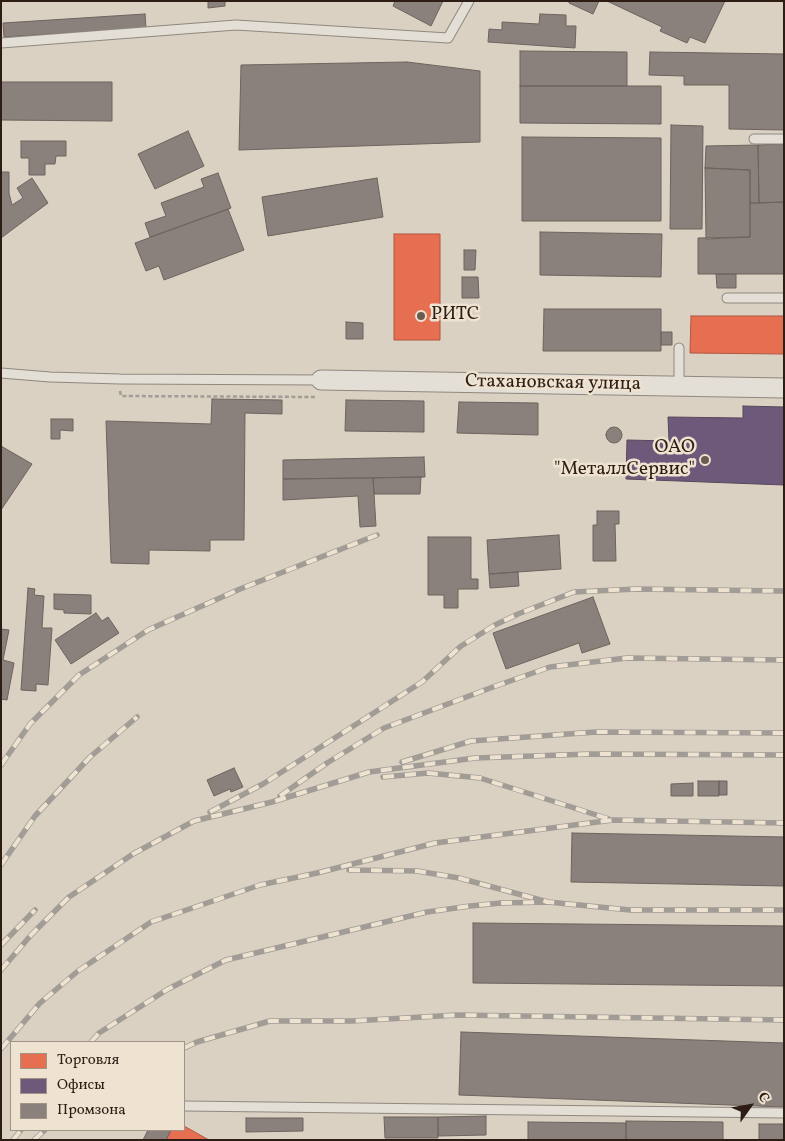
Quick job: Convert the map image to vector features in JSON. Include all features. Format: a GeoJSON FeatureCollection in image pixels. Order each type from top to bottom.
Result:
{"type":"FeatureCollection","features":[{"type":"Feature","properties":{"kind":"street","name":"Стахановская улица"},"geometry":{"type":"LineString","coordinates":[[322,380],[784,388]]}},
{"type":"Feature","properties":{"kind":"lane"},"geometry":{"type":"LineString","coordinates":[[1,43],[236,25],[448,38],[469,1]]}},
{"type":"Feature","properties":{"kind":"lane"},"geometry":{"type":"LineString","coordinates":[[754,139],[784,139]]}},
{"type":"Feature","properties":{"kind":"lane"},"geometry":{"type":"LineString","coordinates":[[726,298],[784,298]]}},
{"type":"Feature","properties":{"kind":"lane"},"geometry":{"type":"LineString","coordinates":[[679,348],[679,386]]}},
{"type":"Feature","properties":{"kind":"lane"},"geometry":{"type":"LineString","coordinates":[[1,373],[50,377],[120,379],[322,380]]}},
{"type":"Feature","properties":{"kind":"lane"},"geometry":{"type":"LineString","coordinates":[[185,1106],[784,1113]]}},
{"type":"Feature","properties":{"kind":"building: Торговля"},"geometry":{"type":"Polygon","coordinates":[[[394,234],[440,234],[440,340],[394,340],[394,234]]]}},
{"type":"Feature","properties":{"kind":"building: Торговля"},"geometry":{"type":"Polygon","coordinates":[[[691,316],[784,316],[784,354],[690,353],[691,316]]]}},
{"type":"Feature","properties":{"kind":"building: Торговля"},"geometry":{"type":"Polygon","coordinates":[[[185,1127],[209,1140],[166,1140],[170,1131],[185,1131],[185,1127]]]}},
{"type":"Feature","properties":{"kind":"building: Офисы","name":"ОАО \"МеталлСервис\""},"geometry":{"type":"Polygon","coordinates":[[[743,406],[784,407],[784,485],[626,479],[627,440],[669,441],[668,417],[743,418],[743,406]]]}},
{"type":"Feature","properties":{"kind":"building: Промзона"},"geometry":{"type":"Polygon","coordinates":[[[208,1],[225,1],[225,6],[208,8],[208,1]]]}},
{"type":"Feature","properties":{"kind":"building: Промзона"},"geometry":{"type":"Polygon","coordinates":[[[395,1],[443,1],[431,26],[393,6],[395,1]]]}},
{"type":"Feature","properties":{"kind":"building: Промзона"},"geometry":{"type":"Polygon","coordinates":[[[569,1],[599,1],[593,14],[569,3],[569,1]]]}},
{"type":"Feature","properties":{"kind":"building: Промзона"},"geometry":{"type":"Polygon","coordinates":[[[607,1],[725,1],[705,43],[690,37],[687,43],[660,31],[662,27],[607,1]]]}},
{"type":"Feature","properties":{"kind":"building: Промзона"},"geometry":{"type":"Polygon","coordinates":[[[145,14],[146,28],[4,37],[3,23],[145,14]]]}},
{"type":"Feature","properties":{"kind":"building: Промзона"},"geometry":{"type":"Polygon","coordinates":[[[540,14],[566,15],[566,26],[576,26],[575,48],[488,42],[489,29],[502,30],[502,22],[539,24],[540,14]]]}},
{"type":"Feature","properties":{"kind":"building: Промзона"},"geometry":{"type":"Polygon","coordinates":[[[520,51],[627,52],[627,86],[520,86],[520,51]]]}},
{"type":"Feature","properties":{"kind":"building: Промзона"},"geometry":{"type":"Polygon","coordinates":[[[650,52],[784,54],[784,130],[729,129],[729,85],[684,85],[684,76],[649,75],[650,52]]]}},
{"type":"Feature","properties":{"kind":"building: Промзона"},"geometry":{"type":"Polygon","coordinates":[[[407,62],[480,71],[480,142],[239,150],[241,65],[407,62]]]}},
{"type":"Feature","properties":{"kind":"building: Промзона"},"geometry":{"type":"Polygon","coordinates":[[[1,82],[112,82],[112,121],[1,120],[1,82]]]}},
{"type":"Feature","properties":{"kind":"building: Промзона"},"geometry":{"type":"Polygon","coordinates":[[[520,86],[661,86],[661,124],[520,123],[520,86]]]}},
{"type":"Feature","properties":{"kind":"building: Промзона"},"geometry":{"type":"Polygon","coordinates":[[[671,125],[703,126],[702,229],[670,229],[671,125]]]}},
{"type":"Feature","properties":{"kind":"building: Промзона"},"geometry":{"type":"Polygon","coordinates":[[[188,131],[204,166],[155,189],[138,154],[188,131]]]}},
{"type":"Feature","properties":{"kind":"building: Промзона"},"geometry":{"type":"Polygon","coordinates":[[[522,137],[661,138],[661,221],[522,221],[522,137]]]}},
{"type":"Feature","properties":{"kind":"building: Промзона"},"geometry":{"type":"Polygon","coordinates":[[[21,141],[66,141],[66,156],[56,156],[55,164],[45,164],[45,175],[29,175],[29,158],[21,158],[21,141]]]}},
{"type":"Feature","properties":{"kind":"building: Промзона"},"geometry":{"type":"Polygon","coordinates":[[[784,144],[784,202],[759,203],[758,145],[784,144]]]}},
{"type":"Feature","properties":{"kind":"building: Промзона"},"geometry":{"type":"Polygon","coordinates":[[[758,145],[759,203],[750,203],[750,170],[705,168],[706,146],[758,145]]]}},
{"type":"Feature","properties":{"kind":"building: Промзона"},"geometry":{"type":"Polygon","coordinates":[[[705,168],[750,170],[750,237],[706,239],[705,168]]]}},
{"type":"Feature","properties":{"kind":"building: Промзона"},"geometry":{"type":"Polygon","coordinates":[[[1,172],[9,172],[9,193],[12,205],[23,198],[17,188],[32,178],[48,203],[1,238],[1,172]]]}},
{"type":"Feature","properties":{"kind":"building: Промзона"},"geometry":{"type":"Polygon","coordinates":[[[218,173],[231,208],[150,237],[145,223],[166,216],[161,203],[204,187],[201,179],[218,173]]]}},
{"type":"Feature","properties":{"kind":"building: Промзона"},"geometry":{"type":"Polygon","coordinates":[[[377,178],[383,217],[268,236],[262,197],[377,178]]]}},
{"type":"Feature","properties":{"kind":"building: Промзона"},"geometry":{"type":"Polygon","coordinates":[[[784,202],[784,274],[698,274],[698,238],[750,237],[750,203],[784,202]]]}},
{"type":"Feature","properties":{"kind":"building: Промзона"},"geometry":{"type":"Polygon","coordinates":[[[228,209],[244,250],[164,280],[159,266],[146,271],[135,243],[228,209]]]}},
{"type":"Feature","properties":{"kind":"building: Промзона"},"geometry":{"type":"Polygon","coordinates":[[[540,232],[662,234],[661,277],[540,275],[540,232]]]}},
{"type":"Feature","properties":{"kind":"building: Промзона"},"geometry":{"type":"Polygon","coordinates":[[[464,250],[476,250],[475,270],[464,270],[464,250]]]}},
{"type":"Feature","properties":{"kind":"building: Промзона"},"geometry":{"type":"Polygon","coordinates":[[[716,274],[736,274],[736,288],[717,288],[716,274]]]}},
{"type":"Feature","properties":{"kind":"building: Промзона"},"geometry":{"type":"Polygon","coordinates":[[[462,277],[478,277],[479,298],[462,298],[462,277]]]}},
{"type":"Feature","properties":{"kind":"building: Промзона"},"geometry":{"type":"Polygon","coordinates":[[[544,309],[661,309],[661,351],[543,351],[544,309]]]}},
{"type":"Feature","properties":{"kind":"building: Промзона"},"geometry":{"type":"Polygon","coordinates":[[[346,322],[363,323],[363,339],[346,339],[346,322]]]}},
{"type":"Feature","properties":{"kind":"building: Промзона"},"geometry":{"type":"Polygon","coordinates":[[[661,332],[672,332],[672,345],[661,345],[661,332]]]}},
{"type":"Feature","properties":{"kind":"building: Промзона"},"geometry":{"type":"Polygon","coordinates":[[[212,399],[282,400],[282,414],[245,413],[244,540],[210,540],[210,551],[149,550],[149,564],[111,563],[106,421],[211,424],[212,399]]]}},
{"type":"Feature","properties":{"kind":"building: Промзона"},"geometry":{"type":"Polygon","coordinates":[[[346,400],[424,401],[424,432],[345,431],[346,400]]]}},
{"type":"Feature","properties":{"kind":"building: Промзона"},"geometry":{"type":"Polygon","coordinates":[[[459,402],[538,403],[538,435],[457,433],[459,402]]]}},
{"type":"Feature","properties":{"kind":"building: Промзона"},"geometry":{"type":"Polygon","coordinates":[[[51,419],[73,419],[73,431],[60,430],[60,439],[51,439],[51,419]]]}},
{"type":"Feature","properties":{"kind":"building: Промзона"},"geometry":{"type":"Polygon","coordinates":[[[611,427],[617,427],[622,432],[620,441],[611,443],[606,438],[606,432],[611,427]]]}},
{"type":"Feature","properties":{"kind":"building: Промзона"},"geometry":{"type":"Polygon","coordinates":[[[1,446],[32,464],[1,510],[1,446]]]}},
{"type":"Feature","properties":{"kind":"building: Промзона"},"geometry":{"type":"Polygon","coordinates":[[[424,457],[425,477],[283,479],[283,460],[424,457]]]}},
{"type":"Feature","properties":{"kind":"building: Промзона"},"geometry":{"type":"Polygon","coordinates":[[[421,477],[420,494],[374,494],[373,478],[421,477]]]}},
{"type":"Feature","properties":{"kind":"building: Промзона"},"geometry":{"type":"Polygon","coordinates":[[[373,478],[376,526],[360,527],[358,496],[283,500],[283,479],[373,478]]]}},
{"type":"Feature","properties":{"kind":"building: Промзона"},"geometry":{"type":"Polygon","coordinates":[[[597,511],[619,511],[619,524],[615,524],[616,561],[593,561],[593,525],[597,525],[597,511]]]}},
{"type":"Feature","properties":{"kind":"building: Промзона"},"geometry":{"type":"Polygon","coordinates":[[[559,535],[561,569],[489,574],[487,540],[559,535]]]}},
{"type":"Feature","properties":{"kind":"building: Промзона"},"geometry":{"type":"Polygon","coordinates":[[[428,537],[471,537],[471,579],[478,579],[478,589],[458,589],[458,608],[444,608],[444,595],[428,595],[428,537]]]}},
{"type":"Feature","properties":{"kind":"building: Промзона"},"geometry":{"type":"Polygon","coordinates":[[[518,572],[519,586],[490,588],[489,574],[518,572]]]}},
{"type":"Feature","properties":{"kind":"building: Промзона"},"geometry":{"type":"Polygon","coordinates":[[[28,588],[35,589],[34,595],[44,596],[42,628],[52,628],[48,685],[36,684],[36,691],[21,690],[28,588]]]}},
{"type":"Feature","properties":{"kind":"building: Промзона"},"geometry":{"type":"Polygon","coordinates":[[[54,594],[91,595],[91,614],[64,613],[64,610],[54,609],[54,594]]]}},
{"type":"Feature","properties":{"kind":"building: Промзона"},"geometry":{"type":"Polygon","coordinates":[[[593,597],[610,644],[582,653],[579,643],[506,669],[493,633],[593,597]]]}},
{"type":"Feature","properties":{"kind":"building: Промзона"},"geometry":{"type":"Polygon","coordinates":[[[96,613],[102,621],[108,617],[119,633],[71,664],[55,640],[96,613]]]}},
{"type":"Feature","properties":{"kind":"building: Промзона"},"geometry":{"type":"Polygon","coordinates":[[[1,629],[9,630],[3,660],[14,663],[7,700],[1,699],[1,629]]]}},
{"type":"Feature","properties":{"kind":"building: Промзона"},"geometry":{"type":"Polygon","coordinates":[[[234,768],[243,787],[231,792],[230,789],[214,796],[207,780],[234,768]]]}},
{"type":"Feature","properties":{"kind":"building: Промзона"},"geometry":{"type":"Polygon","coordinates":[[[698,781],[719,781],[719,796],[698,796],[698,781]]]}},
{"type":"Feature","properties":{"kind":"building: Промзона"},"geometry":{"type":"Polygon","coordinates":[[[719,781],[727,781],[727,795],[719,795],[719,781]]]}},
{"type":"Feature","properties":{"kind":"building: Промзона"},"geometry":{"type":"Polygon","coordinates":[[[693,783],[693,796],[671,796],[671,784],[693,783]]]}},
{"type":"Feature","properties":{"kind":"building: Промзона"},"geometry":{"type":"Polygon","coordinates":[[[572,833],[784,837],[784,886],[571,882],[572,833]]]}},
{"type":"Feature","properties":{"kind":"building: Промзона"},"geometry":{"type":"Polygon","coordinates":[[[473,923],[784,926],[784,986],[473,983],[473,923]]]}},
{"type":"Feature","properties":{"kind":"building: Промзона"},"geometry":{"type":"Polygon","coordinates":[[[461,1032],[784,1043],[784,1107],[459,1095],[461,1032]]]}},
{"type":"Feature","properties":{"kind":"building: Промзона"},"geometry":{"type":"Polygon","coordinates":[[[486,1116],[486,1135],[438,1136],[438,1117],[486,1116]]]}},
{"type":"Feature","properties":{"kind":"building: Промзона"},"geometry":{"type":"Polygon","coordinates":[[[384,1117],[438,1117],[438,1138],[385,1138],[384,1117]]]}},
{"type":"Feature","properties":{"kind":"building: Промзона"},"geometry":{"type":"Polygon","coordinates":[[[246,1118],[303,1118],[303,1131],[246,1132],[246,1118]]]}},
{"type":"Feature","properties":{"kind":"building: Промзона"},"geometry":{"type":"Polygon","coordinates":[[[626,1121],[723,1122],[723,1140],[626,1140],[626,1121]]]}},
{"type":"Feature","properties":{"kind":"building: Промзона"},"geometry":{"type":"Polygon","coordinates":[[[528,1122],[626,1123],[626,1140],[528,1140],[528,1122]]]}},
{"type":"Feature","properties":{"kind":"building: Промзона"},"geometry":{"type":"Polygon","coordinates":[[[759,1124],[784,1124],[784,1140],[759,1140],[759,1124]]]}},
{"type":"Feature","properties":{"kind":"building: Промзона"},"geometry":{"type":"Polygon","coordinates":[[[148,1131],[170,1131],[166,1140],[143,1140],[148,1131]]]}},
{"type":"Feature","properties":{"kind":"railway"},"geometry":{"type":"LineString","coordinates":[[1,765],[30,724],[79,675],[148,630],[240,589],[377,535]]}},
{"type":"Feature","properties":{"kind":"railway"},"geometry":{"type":"LineString","coordinates":[[210,812],[263,784],[422,682],[461,646],[495,625],[574,592],[637,589],[784,591]]}},
{"type":"Feature","properties":{"kind":"railway"},"geometry":{"type":"LineString","coordinates":[[280,796],[327,763],[384,728],[550,667],[627,658],[784,660]]}},
{"type":"Feature","properties":{"kind":"railway"},"geometry":{"type":"LineString","coordinates":[[1,865],[35,816],[90,757],[137,717]]}},
{"type":"Feature","properties":{"kind":"railway"},"geometry":{"type":"LineString","coordinates":[[402,762],[471,741],[596,732],[784,733]]}},
{"type":"Feature","properties":{"kind":"railway"},"geometry":{"type":"LineString","coordinates":[[1,970],[31,935],[69,897],[133,854],[194,821],[272,802],[369,772],[475,758],[590,754],[784,755]]}},
{"type":"Feature","properties":{"kind":"railway"},"geometry":{"type":"LineString","coordinates":[[383,777],[428,773],[480,778],[609,819]]}},
{"type":"Feature","properties":{"kind":"railway"},"geometry":{"type":"LineString","coordinates":[[1,1049],[40,1003],[78,971],[151,922],[260,885],[317,873],[435,843],[613,820],[784,823]]}},
{"type":"Feature","properties":{"kind":"railway"},"geometry":{"type":"LineString","coordinates":[[349,870],[417,871],[459,878],[548,902],[630,910],[784,910]]}},
{"type":"Feature","properties":{"kind":"railway"},"geometry":{"type":"LineString","coordinates":[[92,1041],[99,1033],[168,989],[226,960],[427,912],[501,903],[548,902]]}},
{"type":"Feature","properties":{"kind":"railway"},"geometry":{"type":"LineString","coordinates":[[1,945],[35,910]]}},
{"type":"Feature","properties":{"kind":"railway"},"geometry":{"type":"LineString","coordinates":[[185,1048],[197,1042],[270,1021],[352,1021],[457,1015],[784,1020]]}},
{"type":"Feature","properties":{"kind":"railway"},"geometry":{"type":"LineString","coordinates":[[13,1140],[20,1131]]}},
{"type":"Feature","properties":{"kind":"railway"},"geometry":{"type":"LineString","coordinates":[[34,1140],[44,1131]]}},
{"type":"Feature","properties":{"kind":"place","name":"РИТС"},"geometry":{"type":"Point","coordinates":[421,316]}},
{"type":"Feature","properties":{"kind":"place","name":"ОАО \"МеталлСервис\""},"geometry":{"type":"Point","coordinates":[705,460]}}]}
